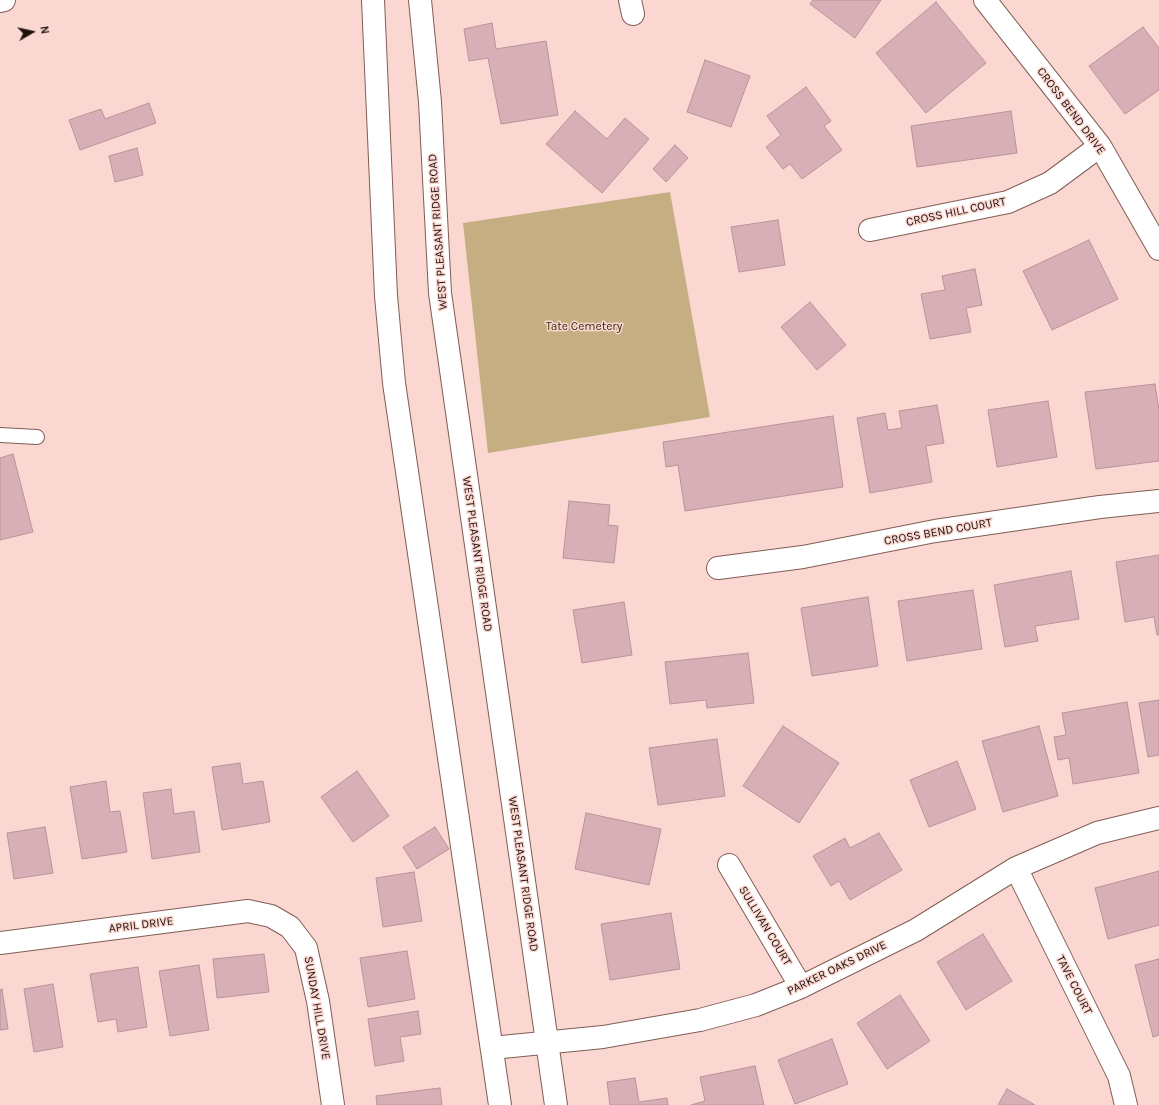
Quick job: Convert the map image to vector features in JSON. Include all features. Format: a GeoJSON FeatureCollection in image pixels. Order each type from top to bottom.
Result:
{"type":"FeatureCollection","features":[{"type":"Feature","properties":{"kind":"street"},"geometry":{"type":"LineString","coordinates":[[0,1],[4,0]]}},
{"type":"Feature","properties":{"kind":"street"},"geometry":{"type":"LineString","coordinates":[[373,0],[386,296],[394,383],[500,1105]]}},
{"type":"Feature","properties":{"kind":"street","name":"WEST PLEASANT RIDGE ROAD"},"geometry":{"type":"LineString","coordinates":[[420,0],[430,102],[440,293],[556,1105]]}},
{"type":"Feature","properties":{"kind":"street","name":"CROSS BEND DRIVE"},"geometry":{"type":"LineString","coordinates":[[985,0],[1100,146],[1159,249]]}},
{"type":"Feature","properties":{"kind":"street","name":"CROSS HILL COURT"},"geometry":{"type":"LineString","coordinates":[[870,230],[1008,202],[1050,183],[1100,146]]}},
{"type":"Feature","properties":{"kind":"street","name":"CROSS BEND COURT"},"geometry":{"type":"LineString","coordinates":[[718,568],[803,557],[935,531],[1100,507],[1159,501]]}},
{"type":"Feature","properties":{"kind":"street","name":"PARKER OAKS DRIVE"},"geometry":{"type":"LineString","coordinates":[[492,1048],[603,1037],[700,1020],[756,1005],[801,987],[916,930],[1016,868],[1097,833],[1159,818]]}},
{"type":"Feature","properties":{"kind":"street","name":"SULLIVAN COURT"},"geometry":{"type":"LineString","coordinates":[[728,865],[801,987]]}},
{"type":"Feature","properties":{"kind":"street","name":"TAVE COURT"},"geometry":{"type":"LineString","coordinates":[[1016,868],[1119,1076],[1126,1105]]}},
{"type":"Feature","properties":{"kind":"street","name":"APRIL DRIVE"},"geometry":{"type":"LineString","coordinates":[[0,942],[248,911],[271,916],[281,921]]}},
{"type":"Feature","properties":{"kind":"street","name":"SUNDAY HILL DRIVE"},"geometry":{"type":"LineString","coordinates":[[281,921],[290,927],[306,948],[318,1001],[333,1105]]}},
{"type":"Feature","properties":{"kind":"lane"},"geometry":{"type":"LineString","coordinates":[[0,435],[37,437]]}},
{"type":"Feature","properties":{"kind":"green space","name":"Tate Cemetery"},"geometry":{"type":"Polygon","coordinates":[[[670,192],[710,417],[488,453],[463,223],[670,192]]]}},
{"type":"Feature","properties":{"kind":"building"},"geometry":{"type":"Polygon","coordinates":[[[813,0],[881,0],[855,38],[810,4],[813,0]]]}},
{"type":"Feature","properties":{"kind":"building"},"geometry":{"type":"Polygon","coordinates":[[[936,2],[986,63],[926,113],[876,53],[936,2]]]}},
{"type":"Feature","properties":{"kind":"building"},"geometry":{"type":"Polygon","coordinates":[[[492,23],[496,49],[546,41],[558,115],[501,124],[488,58],[469,61],[464,29],[492,23]]]}},
{"type":"Feature","properties":{"kind":"building"},"geometry":{"type":"Polygon","coordinates":[[[1143,27],[1159,48],[1159,90],[1125,114],[1089,66],[1143,27]]]}},
{"type":"Feature","properties":{"kind":"building"},"geometry":{"type":"Polygon","coordinates":[[[705,60],[750,76],[731,127],[687,112],[705,60]]]}},
{"type":"Feature","properties":{"kind":"building"},"geometry":{"type":"Polygon","coordinates":[[[806,87],[831,121],[824,126],[842,150],[802,179],[790,164],[783,169],[766,147],[781,135],[767,116],[806,87]]]}},
{"type":"Feature","properties":{"kind":"building"},"geometry":{"type":"Polygon","coordinates":[[[149,103],[156,123],[80,150],[69,120],[101,109],[105,119],[149,103]]]}},
{"type":"Feature","properties":{"kind":"building"},"geometry":{"type":"Polygon","coordinates":[[[575,111],[607,139],[625,118],[649,139],[602,193],[546,144],[575,111]]]}},
{"type":"Feature","properties":{"kind":"building"},"geometry":{"type":"Polygon","coordinates":[[[1011,111],[1017,153],[917,167],[911,126],[1011,111]]]}},
{"type":"Feature","properties":{"kind":"building"},"geometry":{"type":"Polygon","coordinates":[[[675,145],[688,158],[666,182],[653,169],[675,145]]]}},
{"type":"Feature","properties":{"kind":"building"},"geometry":{"type":"Polygon","coordinates":[[[137,148],[143,175],[115,182],[109,156],[137,148]]]}},
{"type":"Feature","properties":{"kind":"building"},"geometry":{"type":"Polygon","coordinates":[[[778,220],[785,265],[739,272],[731,227],[778,220]]]}},
{"type":"Feature","properties":{"kind":"building"},"geometry":{"type":"Polygon","coordinates":[[[1089,240],[1118,299],[1052,330],[1023,271],[1089,240]]]}},
{"type":"Feature","properties":{"kind":"building"},"geometry":{"type":"Polygon","coordinates":[[[975,269],[982,305],[966,308],[971,332],[930,339],[921,294],[945,290],[942,276],[975,269]]]}},
{"type":"Feature","properties":{"kind":"building"},"geometry":{"type":"Polygon","coordinates":[[[810,302],[846,345],[817,370],[781,327],[810,302]]]}},
{"type":"Feature","properties":{"kind":"building"},"geometry":{"type":"Polygon","coordinates":[[[1155,384],[1159,410],[1159,461],[1096,469],[1085,392],[1155,384]]]}},
{"type":"Feature","properties":{"kind":"building"},"geometry":{"type":"Polygon","coordinates":[[[1048,401],[1057,457],[997,467],[988,410],[1048,401]]]}},
{"type":"Feature","properties":{"kind":"building"},"geometry":{"type":"Polygon","coordinates":[[[937,405],[944,443],[926,446],[932,482],[870,493],[857,418],[885,413],[888,430],[902,428],[899,411],[937,405]]]}},
{"type":"Feature","properties":{"kind":"building"},"geometry":{"type":"Polygon","coordinates":[[[833,416],[843,487],[685,511],[678,465],[666,467],[663,442],[833,416]]]}},
{"type":"Feature","properties":{"kind":"building"},"geometry":{"type":"Polygon","coordinates":[[[13,454],[33,532],[0,540],[0,458],[13,454]]]}},
{"type":"Feature","properties":{"kind":"building"},"geometry":{"type":"Polygon","coordinates":[[[569,501],[610,505],[608,525],[618,526],[614,563],[563,558],[569,501]]]}},
{"type":"Feature","properties":{"kind":"building"},"geometry":{"type":"Polygon","coordinates":[[[1159,555],[1159,635],[1157,635],[1154,617],[1125,622],[1116,562],[1159,555]]]}},
{"type":"Feature","properties":{"kind":"building"},"geometry":{"type":"Polygon","coordinates":[[[1071,571],[1079,619],[1035,626],[1038,641],[1005,647],[994,585],[1071,571]]]}},
{"type":"Feature","properties":{"kind":"building"},"geometry":{"type":"Polygon","coordinates":[[[973,590],[982,649],[907,661],[898,601],[973,590]]]}},
{"type":"Feature","properties":{"kind":"building"},"geometry":{"type":"Polygon","coordinates":[[[868,597],[878,666],[812,676],[801,608],[868,597]]]}},
{"type":"Feature","properties":{"kind":"building"},"geometry":{"type":"Polygon","coordinates":[[[624,602],[632,655],[582,663],[573,610],[624,602]]]}},
{"type":"Feature","properties":{"kind":"building"},"geometry":{"type":"Polygon","coordinates":[[[748,653],[754,703],[707,708],[706,700],[670,704],[665,662],[748,653]]]}},
{"type":"Feature","properties":{"kind":"building"},"geometry":{"type":"Polygon","coordinates":[[[1159,700],[1159,755],[1148,757],[1139,703],[1159,700]]]}},
{"type":"Feature","properties":{"kind":"building"},"geometry":{"type":"Polygon","coordinates":[[[1127,702],[1139,773],[1073,784],[1069,758],[1058,760],[1054,737],[1066,735],[1062,713],[1127,702]]]}},
{"type":"Feature","properties":{"kind":"building"},"geometry":{"type":"Polygon","coordinates":[[[783,726],[839,763],[799,823],[743,786],[783,726]]]}},
{"type":"Feature","properties":{"kind":"building"},"geometry":{"type":"Polygon","coordinates":[[[1039,726],[1058,796],[1003,812],[982,741],[1039,726]]]}},
{"type":"Feature","properties":{"kind":"building"},"geometry":{"type":"Polygon","coordinates":[[[717,739],[725,796],[658,805],[649,748],[717,739]]]}},
{"type":"Feature","properties":{"kind":"building"},"geometry":{"type":"Polygon","coordinates":[[[957,761],[976,809],[929,827],[910,780],[957,761]]]}},
{"type":"Feature","properties":{"kind":"building"},"geometry":{"type":"Polygon","coordinates":[[[240,763],[243,784],[263,781],[270,822],[222,830],[212,767],[240,763]]]}},
{"type":"Feature","properties":{"kind":"building"},"geometry":{"type":"Polygon","coordinates":[[[357,771],[389,816],[353,842],[321,797],[357,771]]]}},
{"type":"Feature","properties":{"kind":"building"},"geometry":{"type":"Polygon","coordinates":[[[106,781],[110,812],[120,811],[127,852],[82,859],[70,787],[106,781]]]}},
{"type":"Feature","properties":{"kind":"building"},"geometry":{"type":"Polygon","coordinates":[[[171,789],[174,814],[194,811],[200,852],[152,859],[143,793],[171,789]]]}},
{"type":"Feature","properties":{"kind":"building"},"geometry":{"type":"Polygon","coordinates":[[[586,813],[661,829],[649,885],[575,869],[586,813]]]}},
{"type":"Feature","properties":{"kind":"building"},"geometry":{"type":"Polygon","coordinates":[[[45,827],[53,873],[14,879],[7,833],[45,827]]]}},
{"type":"Feature","properties":{"kind":"building"},"geometry":{"type":"Polygon","coordinates":[[[435,827],[449,849],[417,869],[403,847],[435,827]]]}},
{"type":"Feature","properties":{"kind":"building"},"geometry":{"type":"Polygon","coordinates":[[[879,833],[902,870],[850,900],[839,881],[831,886],[813,856],[845,838],[850,848],[879,833]]]}},
{"type":"Feature","properties":{"kind":"building"},"geometry":{"type":"Polygon","coordinates":[[[1159,871],[1159,925],[1108,939],[1095,888],[1159,871]]]}},
{"type":"Feature","properties":{"kind":"building"},"geometry":{"type":"Polygon","coordinates":[[[414,872],[422,921],[383,927],[376,878],[414,872]]]}},
{"type":"Feature","properties":{"kind":"building"},"geometry":{"type":"Polygon","coordinates":[[[671,913],[680,969],[610,980],[601,924],[671,913]]]}},
{"type":"Feature","properties":{"kind":"building"},"geometry":{"type":"Polygon","coordinates":[[[983,934],[1012,981],[966,1010],[937,962],[983,934]]]}},
{"type":"Feature","properties":{"kind":"building"},"geometry":{"type":"Polygon","coordinates":[[[407,951],[415,999],[368,1007],[360,958],[407,951]]]}},
{"type":"Feature","properties":{"kind":"building"},"geometry":{"type":"Polygon","coordinates":[[[264,954],[269,992],[217,998],[213,959],[264,954]]]}},
{"type":"Feature","properties":{"kind":"building"},"geometry":{"type":"Polygon","coordinates":[[[1159,959],[1159,1035],[1153,1037],[1135,965],[1159,959]]]}},
{"type":"Feature","properties":{"kind":"building"},"geometry":{"type":"Polygon","coordinates":[[[199,965],[209,1030],[170,1036],[159,971],[199,965]]]}},
{"type":"Feature","properties":{"kind":"building"},"geometry":{"type":"Polygon","coordinates":[[[138,967],[147,1027],[118,1032],[116,1019],[98,1022],[90,974],[138,967]]]}},
{"type":"Feature","properties":{"kind":"building"},"geometry":{"type":"Polygon","coordinates":[[[53,984],[63,1047],[34,1052],[24,989],[53,984]]]}},
{"type":"Feature","properties":{"kind":"building"},"geometry":{"type":"Polygon","coordinates":[[[2,989],[8,1029],[0,1030],[0,990],[2,989]]]}},
{"type":"Feature","properties":{"kind":"building"},"geometry":{"type":"Polygon","coordinates":[[[900,995],[930,1041],[887,1069],[857,1023],[900,995]]]}},
{"type":"Feature","properties":{"kind":"building"},"geometry":{"type":"Polygon","coordinates":[[[418,1011],[421,1034],[400,1037],[404,1061],[375,1066],[368,1019],[418,1011]]]}},
{"type":"Feature","properties":{"kind":"building"},"geometry":{"type":"Polygon","coordinates":[[[832,1039],[848,1084],[795,1104],[778,1060],[832,1039]]]}},
{"type":"Feature","properties":{"kind":"building"},"geometry":{"type":"Polygon","coordinates":[[[755,1066],[764,1105],[691,1105],[705,1101],[700,1077],[755,1066]]]}},
{"type":"Feature","properties":{"kind":"building"},"geometry":{"type":"Polygon","coordinates":[[[635,1078],[639,1102],[667,1098],[668,1105],[610,1105],[607,1082],[635,1078]]]}},
{"type":"Feature","properties":{"kind":"building"},"geometry":{"type":"Polygon","coordinates":[[[440,1088],[442,1105],[377,1105],[376,1096],[440,1088]]]}},
{"type":"Feature","properties":{"kind":"building"},"geometry":{"type":"Polygon","coordinates":[[[1007,1089],[1035,1105],[998,1105],[1007,1089]]]}}]}
